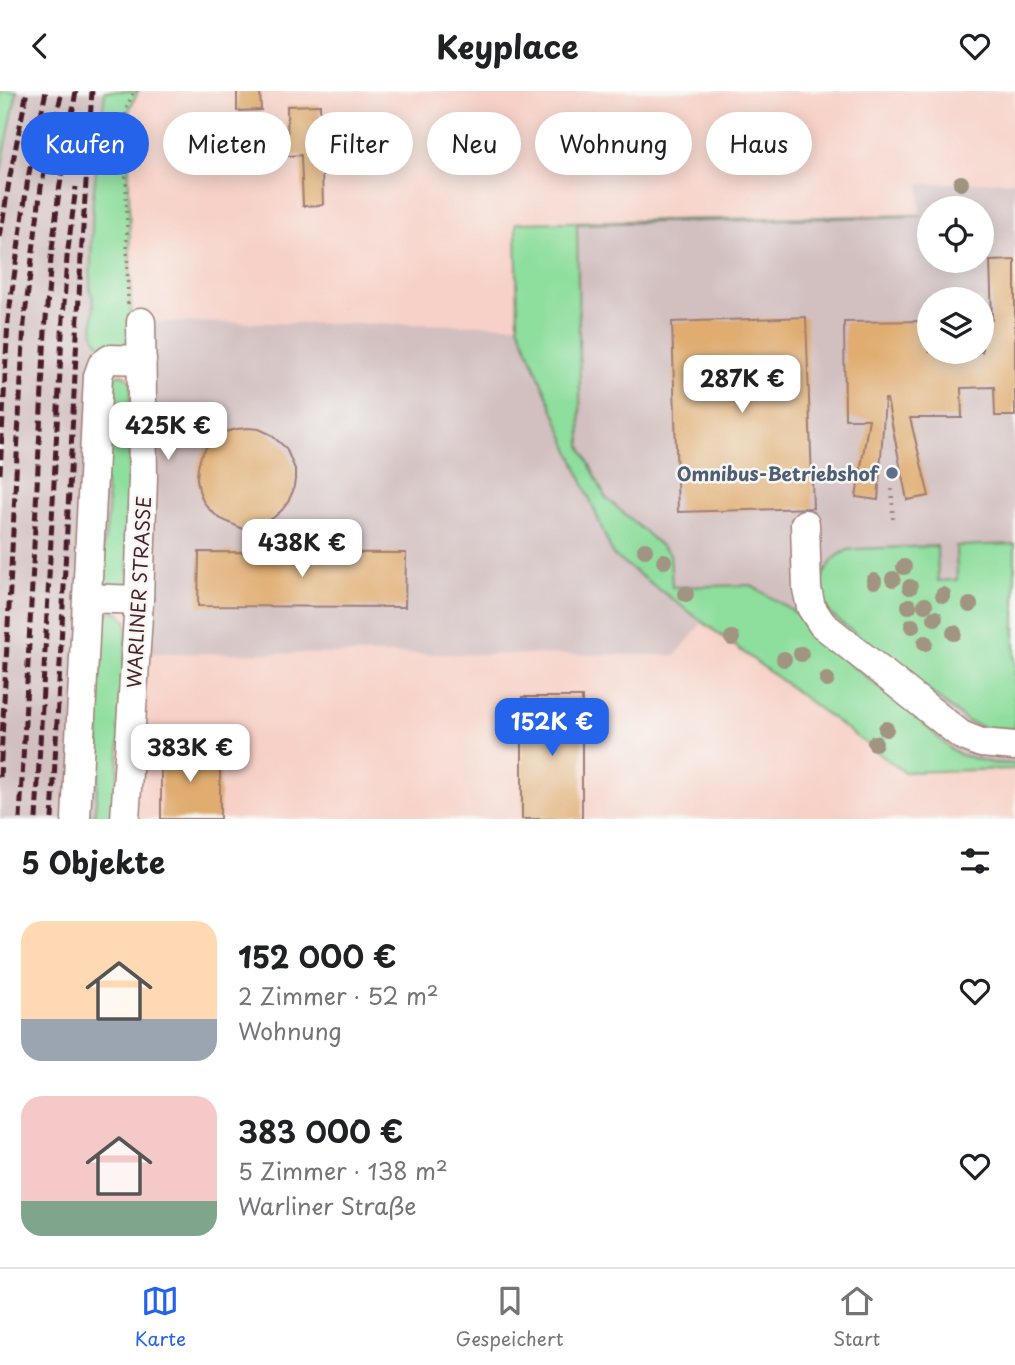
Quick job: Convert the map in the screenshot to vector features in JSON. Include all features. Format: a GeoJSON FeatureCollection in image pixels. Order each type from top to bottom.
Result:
{"type":"FeatureCollection","features":[{"type":"Feature","properties":{"kind":"street"},"geometry":{"type":"LineString","coordinates":[[76,819],[98,376],[102,365],[142,341]]}},
{"type":"Feature","properties":{"kind":"street","name":"WARLINER STRASSE"},"geometry":{"type":"LineString","coordinates":[[125,819],[139,600],[143,477],[142,341]]}},
{"type":"Feature","properties":{"kind":"street"},"geometry":{"type":"LineString","coordinates":[[805,524],[807,589],[811,607],[822,624],[961,735],[981,743],[1015,746]]}},
{"type":"Feature","properties":{"kind":"street"},"geometry":{"type":"LineString","coordinates":[[87,598],[139,600]]}},
{"type":"Feature","properties":{"kind":"path"},"geometry":{"type":"LineString","coordinates":[[134,91],[125,120],[128,326],[142,341]]}},
{"type":"Feature","properties":{"kind":"path"},"geometry":{"type":"LineString","coordinates":[[892,489],[893,522]]}},
{"type":"Feature","properties":{"kind":"shaded area"},"geometry":{"type":"Polygon","coordinates":[[[17,91],[105,91],[103,112],[21,112],[21,175],[96,175],[90,292],[94,299],[93,332],[115,348],[115,376],[112,383],[103,473],[108,490],[108,513],[102,579],[111,611],[93,693],[99,726],[100,764],[94,819],[0,819],[0,175],[17,91]]]}},
{"type":"Feature","properties":{"kind":"shaded area"},"geometry":{"type":"Polygon","coordinates":[[[105,91],[1015,91],[1015,819],[94,819],[100,764],[104,175],[149,175],[149,112],[105,112],[105,91]]]}},
{"type":"Feature","properties":{"kind":"shaded area"},"geometry":{"type":"Polygon","coordinates":[[[1015,181],[1015,769],[904,772],[703,622],[676,655],[147,653],[155,322],[517,325],[516,223],[917,215],[917,273],[994,273],[994,196],[920,196],[920,184],[1015,181]]]}},
{"type":"Feature","properties":{"kind":"green space"},"geometry":{"type":"Polygon","coordinates":[[[0,91],[17,91],[0,175],[0,91]]]}},
{"type":"Feature","properties":{"kind":"green space"},"geometry":{"type":"Polygon","coordinates":[[[105,91],[138,91],[129,112],[103,112],[105,91]]]}},
{"type":"Feature","properties":{"kind":"green space"},"geometry":{"type":"Polygon","coordinates":[[[96,175],[129,175],[131,322],[129,344],[123,346],[103,345],[97,341],[94,334],[94,308],[90,292],[96,175]]]}},
{"type":"Feature","properties":{"kind":"green space"},"geometry":{"type":"Polygon","coordinates":[[[917,215],[577,224],[581,446],[605,497],[670,554],[672,587],[751,585],[799,615],[815,636],[922,722],[950,749],[961,755],[991,763],[1015,764],[1015,769],[904,772],[613,555],[518,325],[516,223],[917,215]]]}},
{"type":"Feature","properties":{"kind":"green space"},"geometry":{"type":"Polygon","coordinates":[[[121,374],[131,382],[128,588],[105,586],[102,569],[108,520],[103,465],[104,439],[112,382],[115,376],[121,374]]]}},
{"type":"Feature","properties":{"kind":"green space"},"geometry":{"type":"Polygon","coordinates":[[[1015,544],[1015,729],[984,728],[967,721],[830,614],[824,606],[820,586],[823,575],[833,560],[848,550],[937,546],[938,581],[957,580],[956,546],[1015,544]]]}},
{"type":"Feature","properties":{"kind":"green space"},"geometry":{"type":"Polygon","coordinates":[[[111,611],[119,613],[127,622],[115,819],[94,819],[100,764],[99,726],[93,693],[98,632],[104,615],[111,611]]]}},
{"type":"Feature","properties":{"kind":"building"},"geometry":{"type":"Polygon","coordinates":[[[237,91],[260,91],[261,110],[237,111],[237,91]]]}},
{"type":"Feature","properties":{"kind":"building"},"geometry":{"type":"Polygon","coordinates":[[[320,105],[320,112],[305,112],[305,175],[322,175],[323,205],[303,206],[301,155],[291,156],[291,112],[287,112],[287,106],[320,105]]]}},
{"type":"Feature","properties":{"kind":"building"},"geometry":{"type":"Polygon","coordinates":[[[1015,260],[1015,416],[995,416],[994,387],[961,388],[962,418],[910,418],[929,496],[907,500],[885,399],[878,500],[856,497],[869,419],[845,419],[844,322],[917,321],[917,364],[994,364],[994,287],[991,287],[990,273],[994,273],[994,261],[1015,260]]]}},
{"type":"Feature","properties":{"kind":"building"},"geometry":{"type":"Polygon","coordinates":[[[806,317],[813,508],[678,512],[672,322],[806,317]]]}},
{"type":"Feature","properties":{"kind":"building"},"geometry":{"type":"Polygon","coordinates":[[[248,428],[270,434],[286,448],[295,469],[295,480],[293,491],[282,510],[273,518],[247,531],[219,518],[210,510],[203,501],[197,479],[201,456],[207,446],[225,432],[248,428]]]}},
{"type":"Feature","properties":{"kind":"building"},"geometry":{"type":"Polygon","coordinates":[[[199,552],[406,553],[405,607],[198,606],[199,552]]]}},
{"type":"Feature","properties":{"kind":"building"},"geometry":{"type":"Polygon","coordinates":[[[522,697],[582,697],[582,819],[522,819],[522,697]]]}},
{"type":"Feature","properties":{"kind":"building"},"geometry":{"type":"Polygon","coordinates":[[[161,749],[220,749],[220,819],[161,819],[161,749]]]}},
{"type":"Feature","properties":{"kind":"railway"},"geometry":{"type":"LineString","coordinates":[[0,237],[27,91]]}},
{"type":"Feature","properties":{"kind":"railway"},"geometry":{"type":"LineString","coordinates":[[0,474],[8,320],[28,178],[46,91]]}},
{"type":"Feature","properties":{"kind":"railway"},"geometry":{"type":"LineString","coordinates":[[0,777],[24,323],[41,187],[62,91]]}},
{"type":"Feature","properties":{"kind":"railway"},"geometry":{"type":"LineString","coordinates":[[20,819],[45,331],[59,191],[76,91]]}},
{"type":"Feature","properties":{"kind":"railway"},"geometry":{"type":"LineString","coordinates":[[52,819],[92,91]]}},
{"type":"Feature","properties":{"kind":"railway"},"geometry":{"type":"LineString","coordinates":[[36,819],[62,334],[67,257],[76,187]]}},
{"type":"Feature","properties":{"kind":"place","name":"Omnibus-Betriebshof"},"geometry":{"type":"Point","coordinates":[892,473]}}]}
